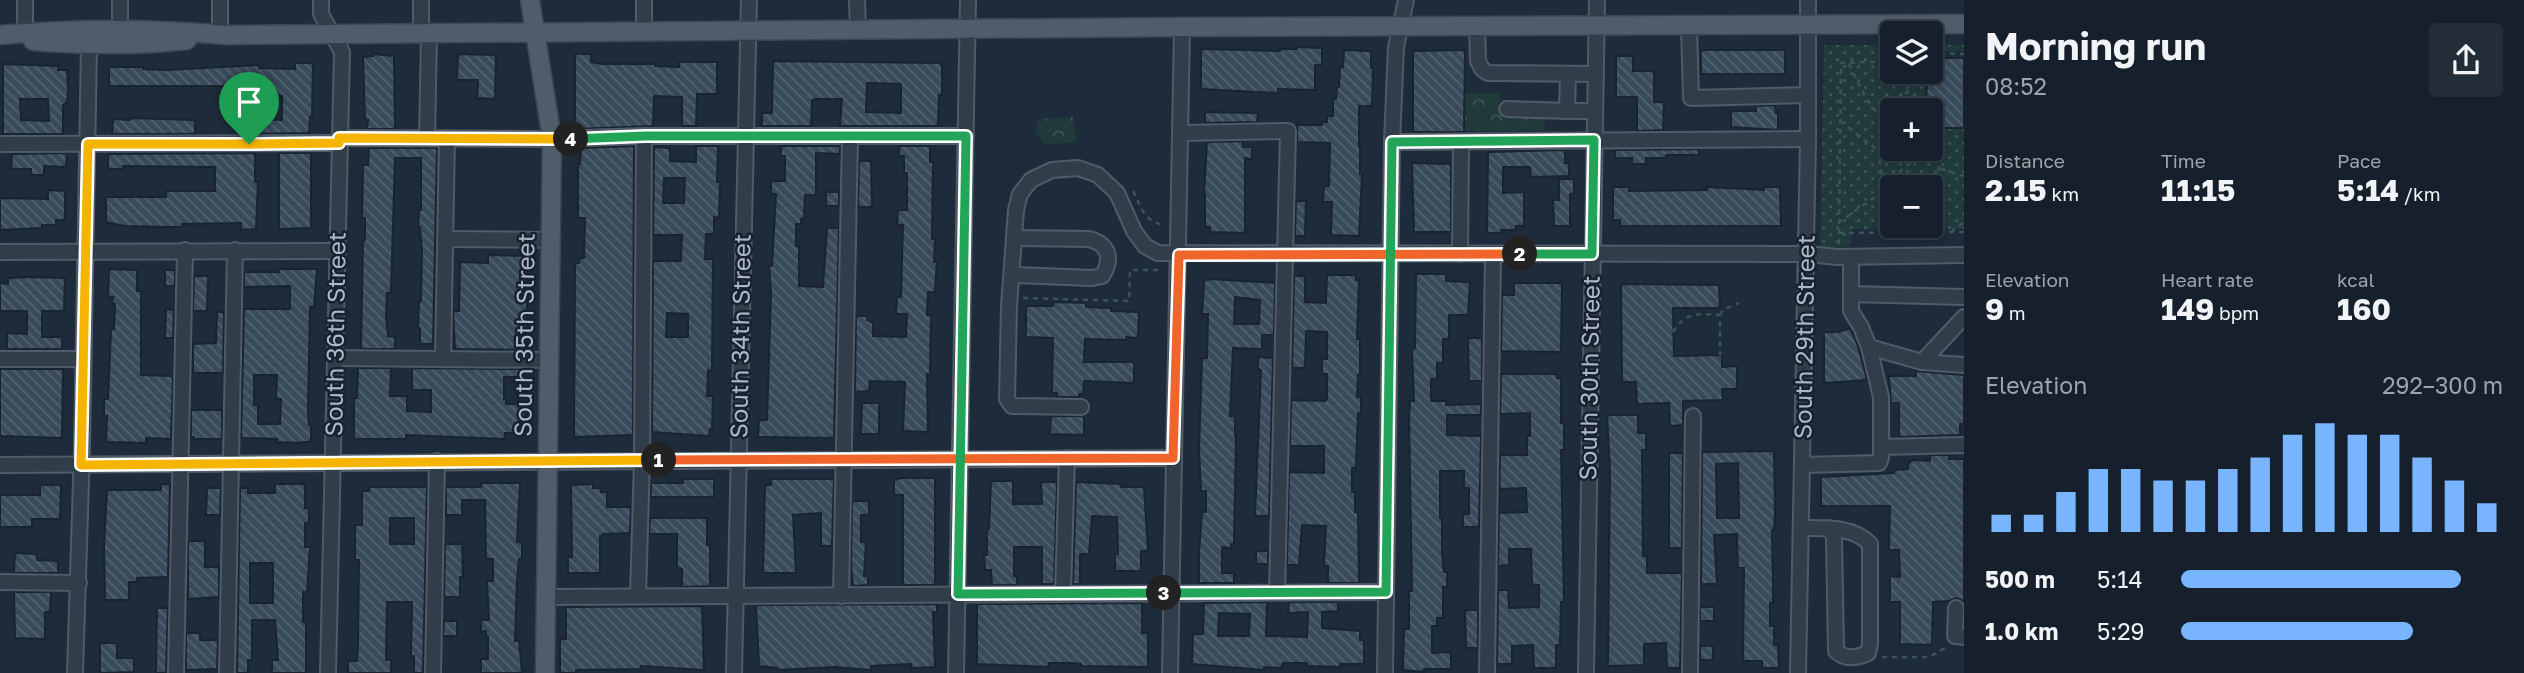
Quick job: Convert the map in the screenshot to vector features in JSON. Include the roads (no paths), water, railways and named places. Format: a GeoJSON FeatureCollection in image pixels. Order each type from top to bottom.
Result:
{"type":"FeatureCollection","features":[{"type":"Feature","properties":{"kind":"main road","name":"South 35th Street"},"geometry":{"type":"LineString","coordinates":[[530,0],[552,139],[545,673]]}},
{"type":"Feature","properties":{"kind":"main road"},"geometry":{"type":"LineString","coordinates":[[0,36],[74,29],[150,29],[222,35],[1964,24]]}},
{"type":"Feature","properties":{"kind":"main road"},"geometry":{"type":"LineString","coordinates":[[0,36],[89,44],[150,44],[222,35]]}},
{"type":"Feature","properties":{"kind":"street"},"geometry":{"type":"LineString","coordinates":[[25,0],[25,33]]}},
{"type":"Feature","properties":{"kind":"street"},"geometry":{"type":"LineString","coordinates":[[120,0],[120,29]]}},
{"type":"Feature","properties":{"kind":"street"},"geometry":{"type":"LineString","coordinates":[[220,0],[222,35]]}},
{"type":"Feature","properties":{"kind":"street","name":"South 36th Street"},"geometry":{"type":"LineString","coordinates":[[321,0],[321,14],[342,52],[328,673]]}},
{"type":"Feature","properties":{"kind":"street"},"geometry":{"type":"LineString","coordinates":[[421,0],[425,34],[427,138]]}},
{"type":"Feature","properties":{"kind":"street"},"geometry":{"type":"LineString","coordinates":[[643,0],[644,33]]}},
{"type":"Feature","properties":{"kind":"street","name":"South 34th Street"},"geometry":{"type":"LineString","coordinates":[[734,673],[749,0]]}},
{"type":"Feature","properties":{"kind":"street"},"geometry":{"type":"LineString","coordinates":[[857,0],[858,31]]}},
{"type":"Feature","properties":{"kind":"street"},"geometry":{"type":"LineString","coordinates":[[956,673],[968,0]]}},
{"type":"Feature","properties":{"kind":"street"},"geometry":{"type":"LineString","coordinates":[[1385,673],[1392,142],[1395,47],[1406,0]]}},
{"type":"Feature","properties":{"kind":"street","name":"South 30th Street"},"geometry":{"type":"LineString","coordinates":[[1586,673],[1597,0]]}},
{"type":"Feature","properties":{"kind":"street","name":"South 29th Street"},"geometry":{"type":"LineString","coordinates":[[1798,673],[1808,0]]}},
{"type":"Feature","properties":{"kind":"street"},"geometry":{"type":"LineString","coordinates":[[1476,26],[1478,61],[1488,73],[1596,74]]}},
{"type":"Feature","properties":{"kind":"street"},"geometry":{"type":"LineString","coordinates":[[1689,26],[1691,97],[1808,95]]}},
{"type":"Feature","properties":{"kind":"street"},"geometry":{"type":"LineString","coordinates":[[1170,673],[1182,27]]}},
{"type":"Feature","properties":{"kind":"street"},"geometry":{"type":"LineString","coordinates":[[75,673],[89,44]]}},
{"type":"Feature","properties":{"kind":"street"},"geometry":{"type":"LineString","coordinates":[[1567,111],[1568,74]]}},
{"type":"Feature","properties":{"kind":"street"},"geometry":{"type":"LineString","coordinates":[[1507,109],[1595,111]]}},
{"type":"Feature","properties":{"kind":"street"},"geometry":{"type":"LineString","coordinates":[[1181,133],[1288,131],[1277,592]]}},
{"type":"Feature","properties":{"kind":"street"},"geometry":{"type":"LineString","coordinates":[[0,144],[645,136],[966,136]]}},
{"type":"Feature","properties":{"kind":"street"},"geometry":{"type":"LineString","coordinates":[[638,596],[645,136]]}},
{"type":"Feature","properties":{"kind":"street"},"geometry":{"type":"LineString","coordinates":[[841,596],[850,136]]}},
{"type":"Feature","properties":{"kind":"street"},"geometry":{"type":"LineString","coordinates":[[443,359],[447,138]]}},
{"type":"Feature","properties":{"kind":"street"},"geometry":{"type":"LineString","coordinates":[[1392,142],[1808,139]]}},
{"type":"Feature","properties":{"kind":"street"},"geometry":{"type":"LineString","coordinates":[[1460,254],[1461,142]]}},
{"type":"Feature","properties":{"kind":"street"},"geometry":{"type":"LineString","coordinates":[[1080,407],[1012,406],[1007,399],[1009,306],[1016,210],[1020,194],[1031,180],[1052,170],[1078,168],[1098,175],[1117,193],[1134,231],[1144,246],[1158,253],[1179,255],[1964,255]]}},
{"type":"Feature","properties":{"kind":"street"},"geometry":{"type":"LineString","coordinates":[[1013,275],[1092,278],[1102,276],[1109,258],[1106,248],[1089,239],[1016,238]]}},
{"type":"Feature","properties":{"kind":"street"},"geometry":{"type":"LineString","coordinates":[[445,239],[551,240]]}},
{"type":"Feature","properties":{"kind":"street"},"geometry":{"type":"LineString","coordinates":[[176,673],[186,250]]}},
{"type":"Feature","properties":{"kind":"street"},"geometry":{"type":"LineString","coordinates":[[227,673],[235,250]]}},
{"type":"Feature","properties":{"kind":"street"},"geometry":{"type":"LineString","coordinates":[[0,252],[338,251]]}},
{"type":"Feature","properties":{"kind":"street"},"geometry":{"type":"LineString","coordinates":[[1487,673],[1493,254]]}},
{"type":"Feature","properties":{"kind":"street"},"geometry":{"type":"LineString","coordinates":[[1802,465],[1879,463],[1881,458],[1881,397],[1869,347],[1851,310],[1845,257]]}},
{"type":"Feature","properties":{"kind":"street"},"geometry":{"type":"LineString","coordinates":[[1851,294],[1964,297]]}},
{"type":"Feature","properties":{"kind":"street"},"geometry":{"type":"LineString","coordinates":[[1922,362],[1964,317]]}},
{"type":"Feature","properties":{"kind":"street"},"geometry":{"type":"LineString","coordinates":[[1869,347],[1922,362],[1964,365]]}},
{"type":"Feature","properties":{"kind":"street"},"geometry":{"type":"LineString","coordinates":[[336,358],[550,360]]}},
{"type":"Feature","properties":{"kind":"street"},"geometry":{"type":"LineString","coordinates":[[0,359],[83,359]]}},
{"type":"Feature","properties":{"kind":"street"},"geometry":{"type":"LineString","coordinates":[[1690,673],[1693,416]]}},
{"type":"Feature","properties":{"kind":"street"},"geometry":{"type":"LineString","coordinates":[[1881,447],[1964,445]]}},
{"type":"Feature","properties":{"kind":"street"},"geometry":{"type":"LineString","coordinates":[[1063,593],[1067,458]]}},
{"type":"Feature","properties":{"kind":"street"},"geometry":{"type":"LineString","coordinates":[[0,465],[1173,458]]}},
{"type":"Feature","properties":{"kind":"street"},"geometry":{"type":"LineString","coordinates":[[433,673],[437,461]]}},
{"type":"Feature","properties":{"kind":"street"},"geometry":{"type":"LineString","coordinates":[[1801,527],[1829,528],[1863,536],[1870,544],[1868,653],[1849,657],[1836,651],[1834,537],[1829,528]]}},
{"type":"Feature","properties":{"kind":"street"},"geometry":{"type":"LineString","coordinates":[[0,582],[79,583]]}},
{"type":"Feature","properties":{"kind":"street"},"geometry":{"type":"LineString","coordinates":[[546,597],[1386,592]]}},
{"type":"Feature","properties":{"kind":"street"},"geometry":{"type":"LineString","coordinates":[[1956,608],[1960,637]]}}]}
